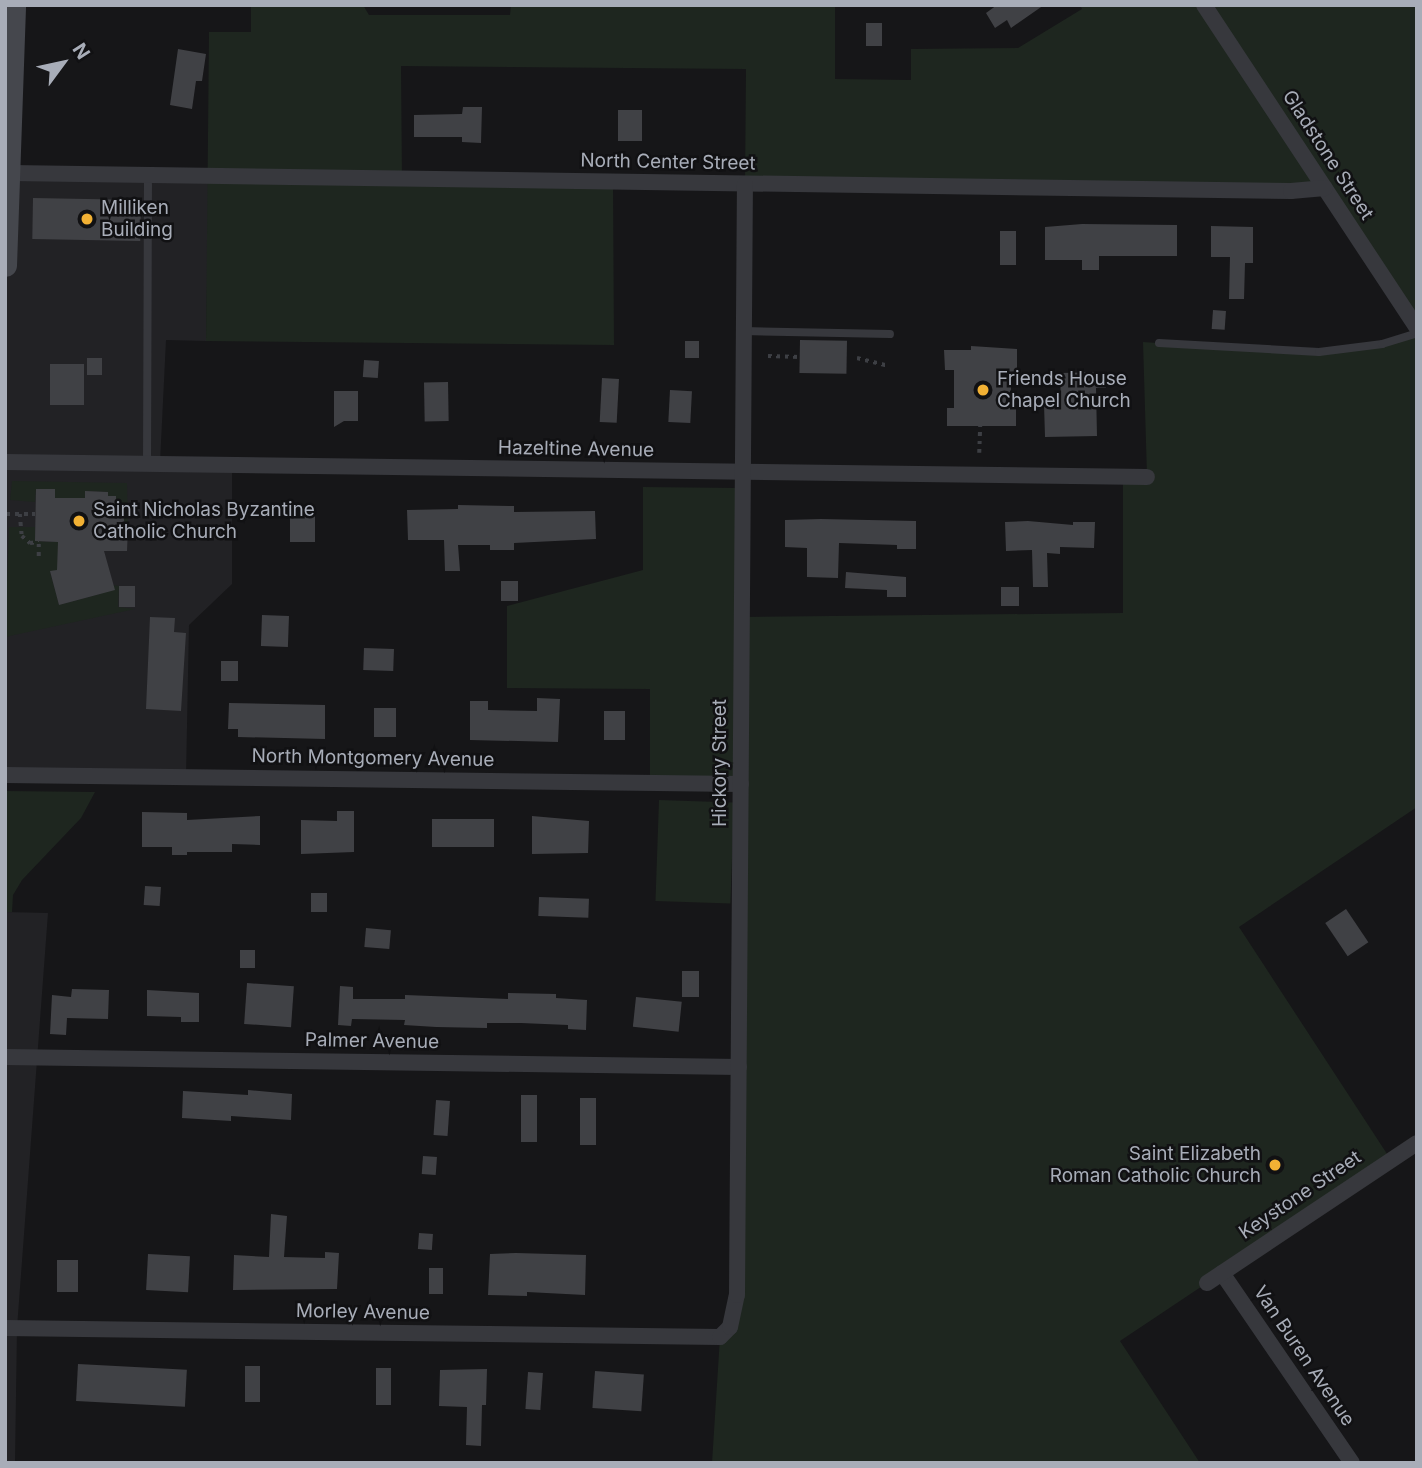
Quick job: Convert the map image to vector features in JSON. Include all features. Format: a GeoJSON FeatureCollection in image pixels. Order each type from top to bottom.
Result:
{"type":"FeatureCollection","features":[{"type":"Feature","properties":{"kind":"main road"},"geometry":{"type":"LineString","coordinates":[[5,265],[11,6]]}},
{"type":"Feature","properties":{"kind":"street","name":"Gladstone Street"},"geometry":{"type":"LineString","coordinates":[[1204,5],[1417,331]]}},
{"type":"Feature","properties":{"kind":"street","name":"North Center Street"},"geometry":{"type":"LineString","coordinates":[[8,173],[1291,191],[1325,188]]}},
{"type":"Feature","properties":{"kind":"street","name":"Hickory Street"},"geometry":{"type":"LineString","coordinates":[[720,1337],[730,1327],[737,1295],[746,184]]}},
{"type":"Feature","properties":{"kind":"street","name":"Hazeltine Avenue"},"geometry":{"type":"LineString","coordinates":[[5,462],[1147,477]]}},
{"type":"Feature","properties":{"kind":"street","name":"North Montgomery Avenue"},"geometry":{"type":"LineString","coordinates":[[5,775],[741,784]]}},
{"type":"Feature","properties":{"kind":"street","name":"Palmer Avenue"},"geometry":{"type":"LineString","coordinates":[[5,1057],[739,1067]]}},
{"type":"Feature","properties":{"kind":"street","name":"Keystone Street"},"geometry":{"type":"LineString","coordinates":[[1207,1283],[1417,1143]]}},
{"type":"Feature","properties":{"kind":"street","name":"Van Buren Avenue"},"geometry":{"type":"LineString","coordinates":[[1222,1273],[1352,1463]]}},
{"type":"Feature","properties":{"kind":"street","name":"Morley Avenue"},"geometry":{"type":"LineString","coordinates":[[5,1328],[720,1337]]}},
{"type":"Feature","properties":{"kind":"lane"},"geometry":{"type":"LineString","coordinates":[[147,464],[150,368],[148,175]]}},
{"type":"Feature","properties":{"kind":"lane"},"geometry":{"type":"LineString","coordinates":[[744,331],[890,334]]}},
{"type":"Feature","properties":{"kind":"lane"},"geometry":{"type":"LineString","coordinates":[[1159,343],[1319,352],[1382,344],[1417,331]]}},
{"type":"Feature","properties":{"kind":"path"},"geometry":{"type":"LineString","coordinates":[[768,356],[800,357]]}},
{"type":"Feature","properties":{"kind":"path"},"geometry":{"type":"LineString","coordinates":[[857,358],[889,366]]}},
{"type":"Feature","properties":{"kind":"path"},"geometry":{"type":"LineString","coordinates":[[979,453],[980,426]]}},
{"type":"Feature","properties":{"kind":"path"},"geometry":{"type":"LineString","coordinates":[[7,514],[36,514]]}},
{"type":"Feature","properties":{"kind":"path"},"geometry":{"type":"LineString","coordinates":[[20,514],[22,536],[30,543],[39,543],[39,557]]}},
{"type":"Feature","properties":{"kind":"shaded area"},"geometry":{"type":"Polygon","coordinates":[[[5,5],[11,173],[209,176],[206,341],[166,340],[160,463],[232,465],[232,584],[189,625],[186,777],[5,775],[5,5]]]}},
{"type":"Feature","properties":{"kind":"shaded area"},"geometry":{"type":"Polygon","coordinates":[[[251,5],[363,5],[369,15],[510,15],[511,5],[835,5],[835,79],[911,80],[911,49],[1018,48],[1082,9],[1080,5],[1417,5],[1417,328],[1324,188],[745,184],[746,69],[401,66],[402,179],[613,182],[614,345],[206,341],[209,32],[251,32],[251,5]]]}},
{"type":"Feature","properties":{"kind":"shaded area"},"geometry":{"type":"Polygon","coordinates":[[[1417,333],[1417,807],[1239,927],[1391,1160],[1120,1341],[1200,1463],[712,1463],[720,1337],[730,1327],[741,784],[650,783],[650,689],[507,688],[507,606],[643,570],[643,487],[737,488],[743,617],[1123,613],[1123,477],[1147,476],[1143,342],[1286,352],[1352,348],[1417,333]]]}},
{"type":"Feature","properties":{"kind":"shaded area"},"geometry":{"type":"Polygon","coordinates":[[[12,481],[127,483],[128,527],[120,527],[123,513],[116,505],[116,496],[108,496],[108,492],[85,491],[85,498],[55,498],[55,489],[36,489],[35,502],[10,500],[12,481]]]}},
{"type":"Feature","properties":{"kind":"shaded area"},"geometry":{"type":"Polygon","coordinates":[[[9,527],[35,527],[35,541],[52,542],[58,539],[58,570],[50,572],[59,605],[100,594],[113,585],[119,586],[118,607],[135,609],[5,637],[9,527]]]}},
{"type":"Feature","properties":{"kind":"shaded area"},"geometry":{"type":"Polygon","coordinates":[[[5,791],[95,792],[81,818],[22,880],[13,895],[12,912],[5,912],[5,791]]]}},
{"type":"Feature","properties":{"kind":"shaded area"},"geometry":{"type":"Polygon","coordinates":[[[659,800],[734,803],[730,904],[655,901],[659,800]]]}},
{"type":"Feature","properties":{"kind":"shaded area"},"geometry":{"type":"Polygon","coordinates":[[[5,912],[48,913],[17,1328],[15,1463],[5,1463],[5,912]]]}},
{"type":"Feature","properties":{"kind":"building"},"geometry":{"type":"Polygon","coordinates":[[[997,5],[1044,5],[1011,28],[1007,20],[995,28],[986,13],[997,5]]]}},
{"type":"Feature","properties":{"kind":"building"},"geometry":{"type":"Polygon","coordinates":[[[866,23],[882,23],[882,46],[866,46],[866,23]]]}},
{"type":"Feature","properties":{"kind":"building"},"geometry":{"type":"Polygon","coordinates":[[[178,49],[206,54],[202,81],[196,81],[192,109],[170,105],[178,49]]]}},
{"type":"Feature","properties":{"kind":"building"},"geometry":{"type":"Polygon","coordinates":[[[463,107],[482,107],[481,143],[462,142],[462,137],[414,137],[414,115],[462,114],[463,107]]]}},
{"type":"Feature","properties":{"kind":"building"},"geometry":{"type":"Polygon","coordinates":[[[618,110],[642,110],[642,141],[618,141],[618,110]]]}},
{"type":"Feature","properties":{"kind":"building","name":"Milliken Building"},"geometry":{"type":"Polygon","coordinates":[[[33,198],[141,200],[140,241],[32,239],[33,198]]]}},
{"type":"Feature","properties":{"kind":"building"},"geometry":{"type":"Polygon","coordinates":[[[1082,224],[1177,225],[1177,256],[1099,256],[1099,270],[1082,270],[1082,260],[1045,260],[1045,227],[1082,224]]]}},
{"type":"Feature","properties":{"kind":"building"},"geometry":{"type":"Polygon","coordinates":[[[1211,226],[1253,227],[1253,263],[1245,263],[1244,299],[1229,299],[1230,257],[1211,257],[1211,226]]]}},
{"type":"Feature","properties":{"kind":"building"},"geometry":{"type":"Polygon","coordinates":[[[1000,231],[1016,231],[1016,265],[1000,265],[1000,231]]]}},
{"type":"Feature","properties":{"kind":"building"},"geometry":{"type":"Polygon","coordinates":[[[1213,310],[1226,311],[1225,330],[1212,329],[1213,310]]]}},
{"type":"Feature","properties":{"kind":"building"},"geometry":{"type":"Polygon","coordinates":[[[800,340],[847,341],[846,374],[799,373],[800,340]]]}},
{"type":"Feature","properties":{"kind":"building"},"geometry":{"type":"Polygon","coordinates":[[[685,341],[699,341],[699,358],[685,358],[685,341]]]}},
{"type":"Feature","properties":{"kind":"building","name":"Friends House Chapel Church"},"geometry":{"type":"Polygon","coordinates":[[[971,346],[1017,349],[1017,373],[1011,373],[1011,407],[1016,407],[1016,426],[947,426],[947,408],[954,408],[954,370],[945,370],[944,350],[971,350],[971,346]]]}},
{"type":"Feature","properties":{"kind":"building"},"geometry":{"type":"Polygon","coordinates":[[[87,358],[102,358],[102,375],[87,375],[87,358]]]}},
{"type":"Feature","properties":{"kind":"building"},"geometry":{"type":"Polygon","coordinates":[[[364,360],[379,361],[378,378],[363,377],[364,360]]]}},
{"type":"Feature","properties":{"kind":"building"},"geometry":{"type":"Polygon","coordinates":[[[50,364],[84,364],[84,405],[50,405],[50,364]]]}},
{"type":"Feature","properties":{"kind":"building"},"geometry":{"type":"Polygon","coordinates":[[[1105,372],[1106,388],[1096,388],[1097,436],[1045,437],[1044,404],[1061,404],[1060,373],[1105,372]]]}},
{"type":"Feature","properties":{"kind":"building"},"geometry":{"type":"Polygon","coordinates":[[[602,378],[619,379],[617,423],[600,422],[602,378]]]}},
{"type":"Feature","properties":{"kind":"building"},"geometry":{"type":"Polygon","coordinates":[[[424,382],[448,382],[449,421],[425,421],[424,382]]]}},
{"type":"Feature","properties":{"kind":"building"},"geometry":{"type":"Polygon","coordinates":[[[670,390],[692,391],[690,423],[668,422],[670,390]]]}},
{"type":"Feature","properties":{"kind":"building"},"geometry":{"type":"Polygon","coordinates":[[[334,391],[358,391],[358,421],[344,421],[334,427],[334,391]]]}},
{"type":"Feature","properties":{"kind":"building","name":"Saint Nicholas Byzantine Catholic Church"},"geometry":{"type":"Polygon","coordinates":[[[36,489],[55,489],[55,498],[85,498],[85,491],[108,492],[108,496],[116,496],[116,505],[123,513],[125,527],[128,527],[127,551],[104,551],[115,590],[59,605],[50,571],[57,570],[58,542],[35,541],[36,489]]]}},
{"type":"Feature","properties":{"kind":"building"},"geometry":{"type":"Polygon","coordinates":[[[458,505],[514,506],[514,512],[595,511],[596,539],[514,543],[514,550],[490,550],[490,545],[458,545],[460,571],[445,571],[444,540],[408,540],[407,510],[458,509],[458,505]]]}},
{"type":"Feature","properties":{"kind":"building"},"geometry":{"type":"Polygon","coordinates":[[[290,508],[315,508],[315,542],[290,542],[290,508]]]}},
{"type":"Feature","properties":{"kind":"building"},"geometry":{"type":"Polygon","coordinates":[[[785,520],[916,521],[916,549],[897,549],[897,545],[839,543],[838,578],[807,577],[807,548],[785,547],[785,520]]]}},
{"type":"Feature","properties":{"kind":"building"},"geometry":{"type":"Polygon","coordinates":[[[1005,522],[1073,525],[1073,522],[1095,522],[1094,548],[1060,547],[1060,554],[1047,553],[1048,587],[1033,587],[1032,550],[1006,551],[1005,522]]]}},
{"type":"Feature","properties":{"kind":"building"},"geometry":{"type":"Polygon","coordinates":[[[846,572],[906,577],[906,597],[887,597],[887,590],[845,588],[846,572]]]}},
{"type":"Feature","properties":{"kind":"building"},"geometry":{"type":"Polygon","coordinates":[[[501,581],[518,581],[518,601],[501,601],[501,581]]]}},
{"type":"Feature","properties":{"kind":"building"},"geometry":{"type":"Polygon","coordinates":[[[119,586],[135,586],[135,607],[119,607],[119,586]]]}},
{"type":"Feature","properties":{"kind":"building"},"geometry":{"type":"Polygon","coordinates":[[[1001,587],[1019,587],[1019,606],[1001,606],[1001,587]]]}},
{"type":"Feature","properties":{"kind":"building"},"geometry":{"type":"Polygon","coordinates":[[[262,615],[289,616],[288,647],[261,646],[262,615]]]}},
{"type":"Feature","properties":{"kind":"building"},"geometry":{"type":"Polygon","coordinates":[[[150,617],[175,618],[174,632],[186,633],[181,711],[146,709],[150,617]]]}},
{"type":"Feature","properties":{"kind":"building"},"geometry":{"type":"Polygon","coordinates":[[[364,648],[394,649],[393,671],[363,670],[364,648]]]}},
{"type":"Feature","properties":{"kind":"building"},"geometry":{"type":"Polygon","coordinates":[[[221,661],[238,661],[238,681],[221,681],[221,661]]]}},
{"type":"Feature","properties":{"kind":"building"},"geometry":{"type":"Polygon","coordinates":[[[537,698],[560,699],[558,742],[470,740],[470,701],[488,701],[488,710],[537,711],[537,698]]]}},
{"type":"Feature","properties":{"kind":"building"},"geometry":{"type":"Polygon","coordinates":[[[229,703],[325,705],[325,739],[238,737],[238,729],[228,729],[229,703]]]}},
{"type":"Feature","properties":{"kind":"building"},"geometry":{"type":"Polygon","coordinates":[[[374,708],[396,708],[396,737],[374,737],[374,708]]]}},
{"type":"Feature","properties":{"kind":"building"},"geometry":{"type":"Polygon","coordinates":[[[604,711],[625,711],[625,740],[604,740],[604,711]]]}},
{"type":"Feature","properties":{"kind":"building"},"geometry":{"type":"Polygon","coordinates":[[[337,811],[354,811],[354,852],[301,854],[301,820],[337,821],[337,811]]]}},
{"type":"Feature","properties":{"kind":"building"},"geometry":{"type":"Polygon","coordinates":[[[142,812],[187,813],[187,820],[260,816],[260,845],[232,844],[232,852],[187,852],[187,855],[172,855],[172,847],[142,847],[142,812]]]}},
{"type":"Feature","properties":{"kind":"building"},"geometry":{"type":"Polygon","coordinates":[[[532,816],[589,821],[588,853],[532,854],[532,816]]]}},
{"type":"Feature","properties":{"kind":"building"},"geometry":{"type":"Polygon","coordinates":[[[432,819],[494,819],[494,847],[432,847],[432,819]]]}},
{"type":"Feature","properties":{"kind":"building"},"geometry":{"type":"Polygon","coordinates":[[[145,886],[161,887],[160,906],[144,905],[145,886]]]}},
{"type":"Feature","properties":{"kind":"building"},"geometry":{"type":"Polygon","coordinates":[[[311,893],[327,893],[327,912],[311,912],[311,893]]]}},
{"type":"Feature","properties":{"kind":"building"},"geometry":{"type":"Polygon","coordinates":[[[539,897],[589,899],[588,918],[538,916],[539,897]]]}},
{"type":"Feature","properties":{"kind":"building"},"geometry":{"type":"Polygon","coordinates":[[[1346,909],[1368,942],[1348,956],[1325,923],[1346,909]]]}},
{"type":"Feature","properties":{"kind":"building"},"geometry":{"type":"Polygon","coordinates":[[[366,928],[391,930],[389,949],[364,947],[366,928]]]}},
{"type":"Feature","properties":{"kind":"building"},"geometry":{"type":"Polygon","coordinates":[[[240,950],[255,950],[255,968],[240,968],[240,950]]]}},
{"type":"Feature","properties":{"kind":"building"},"geometry":{"type":"Polygon","coordinates":[[[682,971],[699,971],[699,997],[682,997],[682,971]]]}},
{"type":"Feature","properties":{"kind":"building"},"geometry":{"type":"Polygon","coordinates":[[[247,983],[294,986],[291,1027],[244,1024],[247,983]]]}},
{"type":"Feature","properties":{"kind":"building"},"geometry":{"type":"Polygon","coordinates":[[[340,986],[353,987],[353,999],[405,999],[405,995],[508,999],[508,993],[556,994],[556,998],[587,1000],[586,1030],[568,1029],[568,1025],[521,1023],[487,1023],[487,1028],[436,1027],[404,1025],[405,1020],[352,1019],[351,1026],[338,1025],[340,986]]]}},
{"type":"Feature","properties":{"kind":"building"},"geometry":{"type":"Polygon","coordinates":[[[72,989],[109,990],[108,1019],[67,1018],[66,1035],[50,1034],[52,995],[71,997],[72,989]]]}},
{"type":"Feature","properties":{"kind":"building"},"geometry":{"type":"Polygon","coordinates":[[[147,990],[199,993],[199,1022],[181,1022],[181,1017],[147,1016],[147,990]]]}},
{"type":"Feature","properties":{"kind":"building"},"geometry":{"type":"Polygon","coordinates":[[[636,997],[682,1002],[679,1032],[633,1027],[636,997]]]}},
{"type":"Feature","properties":{"kind":"building"},"geometry":{"type":"Polygon","coordinates":[[[248,1090],[292,1094],[291,1120],[231,1116],[231,1121],[182,1118],[183,1091],[248,1095],[248,1090]]]}},
{"type":"Feature","properties":{"kind":"building"},"geometry":{"type":"Polygon","coordinates":[[[521,1095],[537,1095],[537,1142],[521,1142],[521,1095]]]}},
{"type":"Feature","properties":{"kind":"building"},"geometry":{"type":"Polygon","coordinates":[[[580,1098],[596,1098],[596,1145],[580,1145],[580,1098]]]}},
{"type":"Feature","properties":{"kind":"building"},"geometry":{"type":"Polygon","coordinates":[[[436,1100],[450,1101],[448,1136],[434,1135],[436,1100]]]}},
{"type":"Feature","properties":{"kind":"building"},"geometry":{"type":"Polygon","coordinates":[[[423,1156],[437,1157],[436,1175],[422,1174],[423,1156]]]}},
{"type":"Feature","properties":{"kind":"building"},"geometry":{"type":"Polygon","coordinates":[[[271,1214],[287,1216],[284,1257],[325,1258],[325,1252],[339,1253],[337,1289],[233,1290],[234,1255],[269,1257],[271,1214]]]}},
{"type":"Feature","properties":{"kind":"building"},"geometry":{"type":"Polygon","coordinates":[[[419,1233],[433,1234],[432,1250],[418,1249],[419,1233]]]}},
{"type":"Feature","properties":{"kind":"building"},"geometry":{"type":"Polygon","coordinates":[[[148,1254],[190,1256],[188,1292],[146,1290],[148,1254]]]}},
{"type":"Feature","properties":{"kind":"building"},"geometry":{"type":"Polygon","coordinates":[[[490,1254],[586,1255],[585,1295],[527,1292],[527,1296],[488,1295],[490,1254]]]}},
{"type":"Feature","properties":{"kind":"building"},"geometry":{"type":"Polygon","coordinates":[[[57,1260],[78,1260],[78,1292],[57,1292],[57,1260]]]}},
{"type":"Feature","properties":{"kind":"building"},"geometry":{"type":"Polygon","coordinates":[[[429,1268],[443,1268],[443,1294],[429,1294],[429,1268]]]}},
{"type":"Feature","properties":{"kind":"building"},"geometry":{"type":"Polygon","coordinates":[[[78,1364],[187,1370],[185,1407],[76,1401],[78,1364]]]}},
{"type":"Feature","properties":{"kind":"building"},"geometry":{"type":"Polygon","coordinates":[[[245,1366],[260,1366],[260,1402],[245,1402],[245,1366]]]}},
{"type":"Feature","properties":{"kind":"building"},"geometry":{"type":"Polygon","coordinates":[[[376,1368],[391,1368],[391,1405],[376,1405],[376,1368]]]}},
{"type":"Feature","properties":{"kind":"building"},"geometry":{"type":"Polygon","coordinates":[[[487,1369],[486,1405],[482,1405],[481,1446],[466,1445],[467,1407],[439,1406],[440,1370],[487,1369]]]}},
{"type":"Feature","properties":{"kind":"building"},"geometry":{"type":"Polygon","coordinates":[[[595,1371],[644,1374],[641,1411],[592,1408],[595,1371]]]}},
{"type":"Feature","properties":{"kind":"building"},"geometry":{"type":"Polygon","coordinates":[[[528,1372],[543,1373],[540,1410],[525,1409],[528,1372]]]}},
{"type":"Feature","properties":{"kind":"place","name":"Milliken Building"},"geometry":{"type":"Point","coordinates":[87,219]}},
{"type":"Feature","properties":{"kind":"place","name":"Friends House Chapel Church"},"geometry":{"type":"Point","coordinates":[983,390]}},
{"type":"Feature","properties":{"kind":"place","name":"Saint Nicholas Byzantine Catholic Church"},"geometry":{"type":"Point","coordinates":[79,521]}},
{"type":"Feature","properties":{"kind":"place","name":"Saint Elizabeth Roman Catholic Church"},"geometry":{"type":"Point","coordinates":[1275,1165]}}]}
